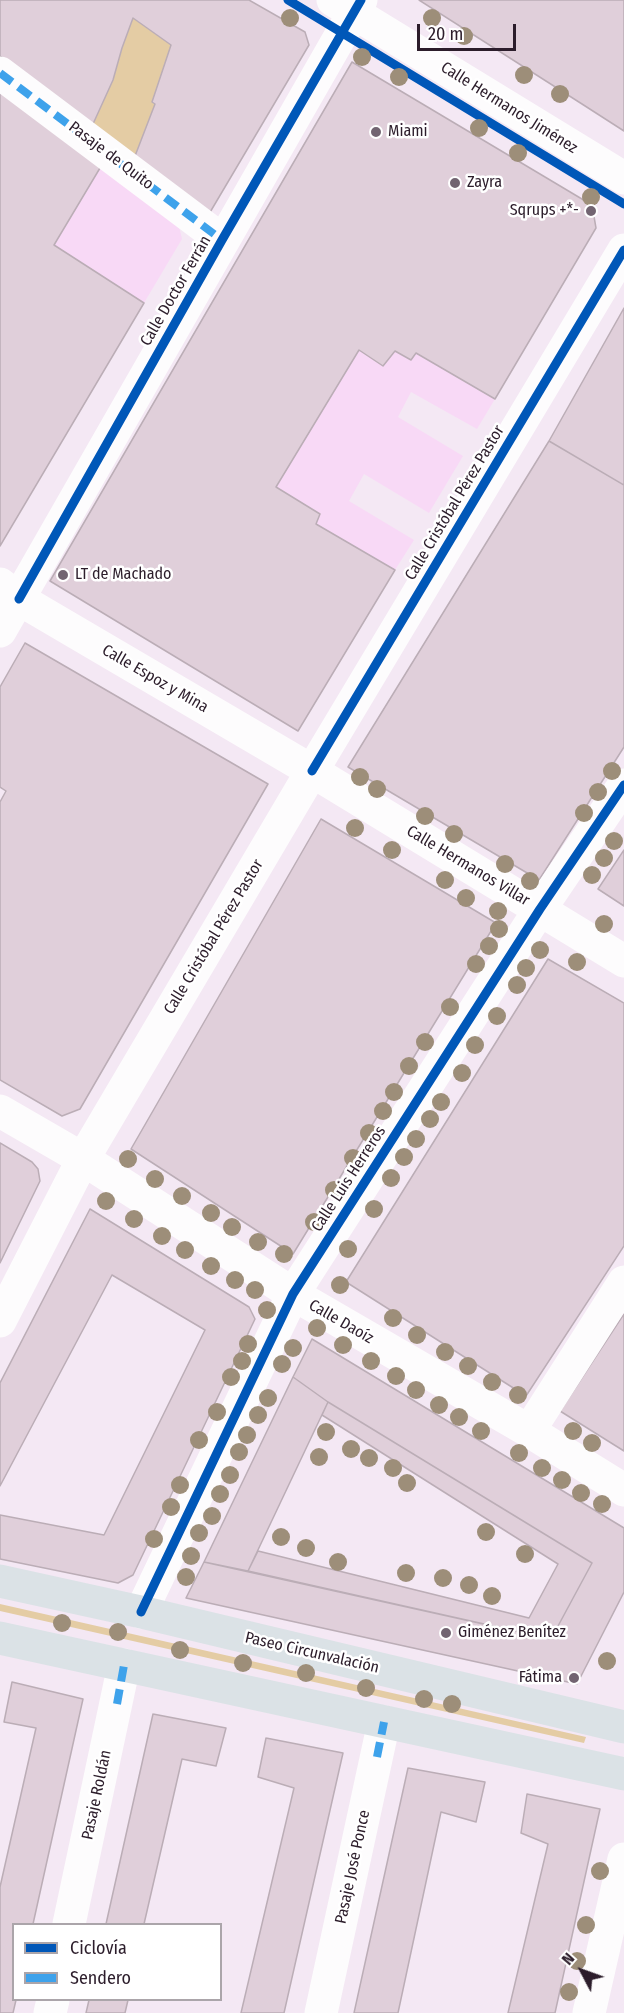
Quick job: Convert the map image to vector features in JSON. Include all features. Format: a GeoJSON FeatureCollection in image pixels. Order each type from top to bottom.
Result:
{"type":"FeatureCollection","features":[{"type":"Feature","properties":{"kind":"main road","name":"Paseo Circunvalación"},"geometry":{"type":"LineString","coordinates":[[0,1581],[141,1612],[624,1727]]}},
{"type":"Feature","properties":{"kind":"main road"},"geometry":{"type":"LineString","coordinates":[[0,1638],[624,1774]]}},
{"type":"Feature","properties":{"kind":"street","name":"Calle Hermanos Jiménez"},"geometry":{"type":"LineString","coordinates":[[349,4],[624,178]]}},
{"type":"Feature","properties":{"kind":"street","name":"Calle Doctor Ferrán"},"geometry":{"type":"LineString","coordinates":[[0,631],[10,591],[222,240],[349,4]]}},
{"type":"Feature","properties":{"kind":"street","name":"Pasaje de Quito"},"geometry":{"type":"LineString","coordinates":[[0,73],[222,240]]}},
{"type":"Feature","properties":{"kind":"street","name":"Calle Cristóbal Pérez Pastor"},"geometry":{"type":"LineString","coordinates":[[0,1321],[83,1159],[624,250]]}},
{"type":"Feature","properties":{"kind":"street","name":"Calle Espoz y Mina"},"geometry":{"type":"LineString","coordinates":[[10,591],[312,771]]}},
{"type":"Feature","properties":{"kind":"street","name":"Calle Hermanos Villar"},"geometry":{"type":"LineString","coordinates":[[312,771],[624,961]]}},
{"type":"Feature","properties":{"kind":"street","name":"Calle Luis Herreros"},"geometry":{"type":"LineString","coordinates":[[141,1612],[293,1294],[540,909],[624,785]]}},
{"type":"Feature","properties":{"kind":"street","name":"Calle Daoíz"},"geometry":{"type":"LineString","coordinates":[[0,1111],[83,1159],[293,1294],[529,1431],[624,1490]]}},
{"type":"Feature","properties":{"kind":"street"},"geometry":{"type":"LineString","coordinates":[[529,1431],[624,1282]]}},
{"type":"Feature","properties":{"kind":"street","name":"Pasaje Roldán"},"geometry":{"type":"LineString","coordinates":[[69,1923],[124,1665]]}},
{"type":"Feature","properties":{"kind":"street","name":"Pasaje José Ponce"},"geometry":{"type":"LineString","coordinates":[[321,2013],[384,1722]]}},
{"type":"Feature","properties":{"kind":"street"},"geometry":{"type":"LineString","coordinates":[[589,2013],[624,1859]]}},
{"type":"Feature","properties":{"kind":"shaded area"},"geometry":{"type":"Polygon","coordinates":[[[133,18],[171,45],[152,102],[155,104],[135,156],[93,124],[113,80],[133,18]]]}},
{"type":"Feature","properties":{"kind":"shaded area"},"geometry":{"type":"Polygon","coordinates":[[[103,163],[178,222],[182,239],[144,303],[54,245],[103,163]]]}},
{"type":"Feature","properties":{"kind":"shaded area"},"geometry":{"type":"Polygon","coordinates":[[[359,350],[395,351],[411,360],[416,353],[495,399],[477,429],[411,392],[398,417],[463,456],[429,513],[364,474],[349,501],[414,540],[395,570],[316,524],[320,514],[276,487],[359,350]]]}},
{"type":"Feature","properties":{"kind":"shaded area"},"geometry":{"type":"Polygon","coordinates":[[[0,1604],[586,1737],[584,1743],[0,1611],[0,1604]]]}},
{"type":"Feature","properties":{"kind":"building"},"geometry":{"type":"Polygon","coordinates":[[[0,0],[249,0],[305,32],[309,45],[209,214],[135,156],[155,104],[152,102],[171,45],[133,18],[113,80],[93,124],[0,56],[0,0]]]}},
{"type":"Feature","properties":{"kind":"building"},"geometry":{"type":"Polygon","coordinates":[[[419,0],[624,0],[624,131],[582,104],[419,0]]]}},
{"type":"Feature","properties":{"kind":"building"},"geometry":{"type":"Polygon","coordinates":[[[352,62],[592,205],[596,228],[495,399],[416,353],[411,360],[395,351],[383,366],[359,350],[276,487],[320,514],[316,524],[395,570],[298,731],[50,581],[352,62]]]}},
{"type":"Feature","properties":{"kind":"building"},"geometry":{"type":"Polygon","coordinates":[[[0,91],[103,163],[54,245],[144,303],[0,546],[0,91]]]}},
{"type":"Feature","properties":{"kind":"building"},"geometry":{"type":"Polygon","coordinates":[[[624,308],[624,485],[549,441],[624,308]]]}},
{"type":"Feature","properties":{"kind":"building"},"geometry":{"type":"Polygon","coordinates":[[[549,441],[624,485],[624,747],[539,880],[348,767],[549,441]]]}},
{"type":"Feature","properties":{"kind":"building"},"geometry":{"type":"Polygon","coordinates":[[[25,643],[268,784],[80,1109],[62,1116],[0,1080],[0,802],[6,791],[0,787],[0,687],[25,643]]]}},
{"type":"Feature","properties":{"kind":"building"},"geometry":{"type":"Polygon","coordinates":[[[321,819],[496,923],[293,1254],[131,1149],[321,819]]]}},
{"type":"Feature","properties":{"kind":"building"},"geometry":{"type":"Polygon","coordinates":[[[624,850],[624,906],[598,889],[624,850]]]}},
{"type":"Feature","properties":{"kind":"building"},"geometry":{"type":"Polygon","coordinates":[[[548,959],[624,1003],[624,1246],[526,1396],[346,1282],[548,959]]]}},
{"type":"Feature","properties":{"kind":"building"},"geometry":{"type":"Polygon","coordinates":[[[0,1143],[32,1162],[38,1169],[40,1181],[0,1263],[0,1143]]]}},
{"type":"Feature","properties":{"kind":"building"},"geometry":{"type":"Polygon","coordinates":[[[90,1209],[249,1307],[255,1319],[133,1575],[118,1583],[0,1559],[0,1515],[104,1535],[205,1330],[112,1275],[0,1486],[0,1383],[90,1209]]]}},
{"type":"Feature","properties":{"kind":"building"},"geometry":{"type":"Polygon","coordinates":[[[624,1314],[624,1451],[560,1411],[624,1314]]]}},
{"type":"Feature","properties":{"kind":"building"},"geometry":{"type":"Polygon","coordinates":[[[312,1339],[624,1528],[624,1592],[577,1684],[186,1598],[204,1562],[551,1639],[592,1563],[328,1402],[293,1377],[312,1339]]]}},
{"type":"Feature","properties":{"kind":"building"},"geometry":{"type":"Polygon","coordinates":[[[293,1377],[328,1402],[248,1571],[204,1562],[293,1377]]]}},
{"type":"Feature","properties":{"kind":"building"},"geometry":{"type":"Polygon","coordinates":[[[328,1402],[592,1563],[551,1639],[248,1571],[258,1551],[529,1618],[558,1564],[322,1415],[328,1402]]]}},
{"type":"Feature","properties":{"kind":"building"},"geometry":{"type":"Polygon","coordinates":[[[12,1682],[83,1699],[33,1923],[12,1923],[12,2001],[16,2001],[13,2013],[0,2013],[0,1887],[36,1728],[4,1722],[12,1682]]]}},
{"type":"Feature","properties":{"kind":"building"},"geometry":{"type":"Polygon","coordinates":[[[153,1714],[226,1728],[216,1766],[182,1759],[144,1923],[106,1923],[153,1714]]]}},
{"type":"Feature","properties":{"kind":"building"},"geometry":{"type":"Polygon","coordinates":[[[266,1738],[343,1753],[284,2013],[241,2013],[294,1788],[258,1777],[266,1738]]]}},
{"type":"Feature","properties":{"kind":"building"},"geometry":{"type":"Polygon","coordinates":[[[408,1768],[485,1782],[476,1822],[441,1812],[398,2013],[354,2013],[408,1768]]]}},
{"type":"Feature","properties":{"kind":"building"},"geometry":{"type":"Polygon","coordinates":[[[527,1794],[600,1809],[555,2013],[508,2013],[548,1844],[521,1833],[527,1794]]]}},
{"type":"Feature","properties":{"kind":"building"},"geometry":{"type":"Polygon","coordinates":[[[89,2001],[128,2001],[125,2013],[86,2013],[89,2001]]]}},
{"type":"Feature","properties":{"kind":"marked path"},"geometry":{"type":"LineString","coordinates":[[0,73],[222,240]]}},
{"type":"Feature","properties":{"kind":"marked path"},"geometry":{"type":"LineString","coordinates":[[117,1704],[124,1665]]}},
{"type":"Feature","properties":{"kind":"marked path"},"geometry":{"type":"LineString","coordinates":[[377,1757],[384,1722]]}},
{"type":"Feature","properties":{"kind":"cycle path"},"geometry":{"type":"LineString","coordinates":[[288,0],[624,204]]}},
{"type":"Feature","properties":{"kind":"cycle path"},"geometry":{"type":"LineString","coordinates":[[19,599],[361,0]]}},
{"type":"Feature","properties":{"kind":"cycle path"},"geometry":{"type":"LineString","coordinates":[[312,771],[624,250]]}},
{"type":"Feature","properties":{"kind":"cycle path"},"geometry":{"type":"LineString","coordinates":[[141,1612],[293,1294],[540,909],[624,785]]}},
{"type":"Feature","properties":{"kind":"place","name":"Miami"},"geometry":{"type":"Point","coordinates":[376,132]}},
{"type":"Feature","properties":{"kind":"place","name":"Zayra"},"geometry":{"type":"Point","coordinates":[455,183]}},
{"type":"Feature","properties":{"kind":"place","name":"Sqrups +*-"},"geometry":{"type":"Point","coordinates":[591,211]}},
{"type":"Feature","properties":{"kind":"place","name":"LT de Machado"},"geometry":{"type":"Point","coordinates":[63,575]}},
{"type":"Feature","properties":{"kind":"place","name":"Giménez Benítez"},"geometry":{"type":"Point","coordinates":[446,1633]}},
{"type":"Feature","properties":{"kind":"place","name":"Fátima"},"geometry":{"type":"Point","coordinates":[574,1678]}}]}
